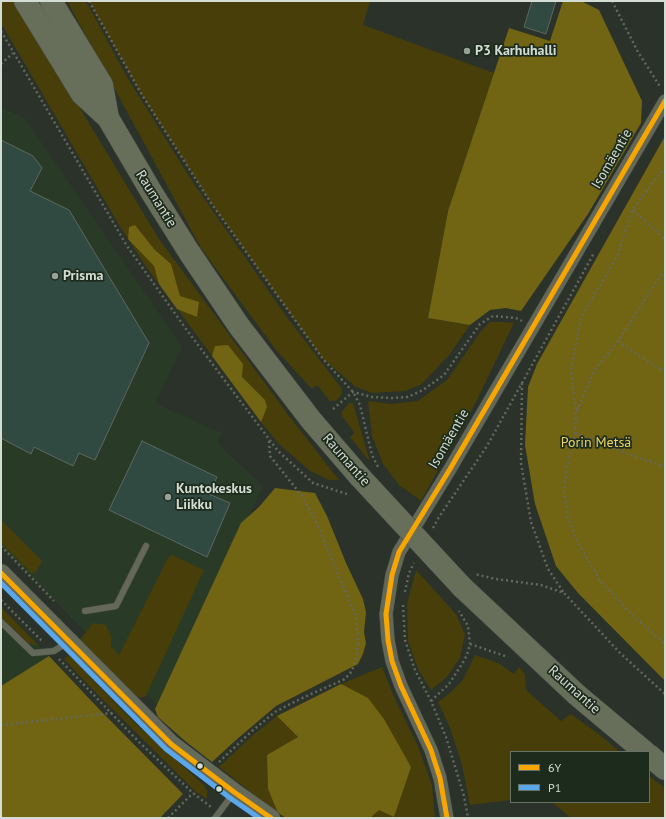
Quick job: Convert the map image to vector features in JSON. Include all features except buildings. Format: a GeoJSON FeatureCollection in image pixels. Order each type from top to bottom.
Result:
{"type":"FeatureCollection","features":[{"type":"Feature","properties":{"kind":"highway","name":"Raumantie"},"geometry":{"type":"LineString","coordinates":[[25,1],[82,94],[108,118],[189,252],[239,326],[311,420],[363,480],[468,578],[577,695],[644,751]]}},
{"type":"Feature","properties":{"kind":"highway","name":"Raumantie"},"geometry":{"type":"LineString","coordinates":[[50,1],[102,86],[108,118]]}},
{"type":"Feature","properties":{"kind":"highway"},"geometry":{"type":"LineString","coordinates":[[650,756],[665,769]]}},
{"type":"Feature","properties":{"kind":"main road"},"geometry":{"type":"LineString","coordinates":[[1,573],[171,744],[271,818]]}},
{"type":"Feature","properties":{"kind":"street","name":"Isomäentie"},"geometry":{"type":"LineString","coordinates":[[447,818],[440,778],[431,750],[401,686],[391,654],[388,640],[386,614],[392,575],[399,552],[532,327],[663,95]]}},
{"type":"Feature","properties":{"kind":"lane"},"geometry":{"type":"LineString","coordinates":[[85,612],[116,606],[146,546]]}},
{"type":"Feature","properties":{"kind":"lane"},"geometry":{"type":"LineString","coordinates":[[1,622],[33,653],[54,651],[68,642]]}},
{"type":"Feature","properties":{"kind":"lane"},"geometry":{"type":"LineString","coordinates":[[217,816],[234,792]]}},
{"type":"Feature","properties":{"kind":"path"},"geometry":{"type":"LineString","coordinates":[[1,31],[127,246],[186,329],[278,452],[313,483],[363,480],[372,455],[360,405],[353,392],[323,359],[212,204],[142,95],[89,1]]}},
{"type":"Feature","properties":{"kind":"path"},"geometry":{"type":"LineString","coordinates":[[612,1],[638,52],[663,95]]}},
{"type":"Feature","properties":{"kind":"path"},"geometry":{"type":"LineString","coordinates":[[1,64],[13,53]]}},
{"type":"Feature","properties":{"kind":"path"},"geometry":{"type":"LineString","coordinates":[[665,167],[632,210],[616,257],[581,317],[571,370],[576,411],[575,433],[566,471],[564,493],[568,517],[575,538],[599,578],[631,614],[665,644]]}},
{"type":"Feature","properties":{"kind":"path"},"geometry":{"type":"LineString","coordinates":[[632,210],[665,239]]}},
{"type":"Feature","properties":{"kind":"path"},"geometry":{"type":"LineString","coordinates":[[431,531],[487,446],[597,247]]}},
{"type":"Feature","properties":{"kind":"path"},"geometry":{"type":"LineString","coordinates":[[576,411],[594,371],[618,341],[665,269]]}},
{"type":"Feature","properties":{"kind":"path"},"geometry":{"type":"LineString","coordinates":[[353,392],[372,398],[392,398],[408,397],[423,390],[444,375],[480,324],[493,316],[516,318],[548,336]]}},
{"type":"Feature","properties":{"kind":"path"},"geometry":{"type":"LineString","coordinates":[[618,341],[665,372]]}},
{"type":"Feature","properties":{"kind":"path"},"geometry":{"type":"LineString","coordinates":[[522,382],[521,462],[531,522],[548,569],[564,594],[621,654],[665,694]]}},
{"type":"Feature","properties":{"kind":"path"},"geometry":{"type":"LineString","coordinates":[[333,409],[353,392]]}},
{"type":"Feature","properties":{"kind":"path"},"geometry":{"type":"LineString","coordinates":[[575,433],[664,466],[665,470]]}},
{"type":"Feature","properties":{"kind":"path"},"geometry":{"type":"LineString","coordinates":[[217,764],[252,731],[275,712],[345,678],[352,671],[356,655],[358,638],[356,616],[313,514],[302,496],[270,456],[269,440]]}},
{"type":"Feature","properties":{"kind":"path"},"geometry":{"type":"LineString","coordinates":[[416,559],[409,573],[403,605],[405,640],[414,670],[431,701],[446,737],[464,796],[468,818]]}},
{"type":"Feature","properties":{"kind":"path"},"geometry":{"type":"LineString","coordinates":[[468,578],[478,575],[541,585],[564,594]]}},
{"type":"Feature","properties":{"kind":"path"},"geometry":{"type":"LineString","coordinates":[[1,600],[140,743],[217,816]]}},
{"type":"Feature","properties":{"kind":"path"},"geometry":{"type":"LineString","coordinates":[[431,701],[449,684],[467,654],[470,644],[468,626],[459,610]]}},
{"type":"Feature","properties":{"kind":"path"},"geometry":{"type":"LineString","coordinates":[[470,644],[513,658]]}},
{"type":"Feature","properties":{"kind":"path"},"geometry":{"type":"LineString","coordinates":[[1,725],[112,713]]}},
{"type":"Feature","properties":{"kind":"path"},"geometry":{"type":"LineString","coordinates":[[168,818],[193,793]]}},
{"type":"Feature","properties":{"kind":"shaded area"},"geometry":{"type":"Polygon","coordinates":[[[1,1],[12,1],[20,9],[159,239],[289,416],[339,480],[329,480],[310,471],[278,443],[147,268],[119,225],[1,23],[1,1]]]}},
{"type":"Feature","properties":{"kind":"shaded area"},"geometry":{"type":"Polygon","coordinates":[[[67,1],[86,1],[127,77],[192,181],[286,316],[342,389],[341,395],[336,401],[330,401],[317,385],[312,389],[276,350],[201,248],[67,1]]]}},
{"type":"Feature","properties":{"kind":"shaded area"},"geometry":{"type":"Polygon","coordinates":[[[89,1],[370,1],[363,25],[494,73],[448,211],[428,318],[470,325],[450,354],[422,384],[405,391],[373,393],[356,387],[323,359],[212,204],[142,95],[89,1]]]}},
{"type":"Feature","properties":{"kind":"shaded area"},"geometry":{"type":"Polygon","coordinates":[[[1,108],[24,117],[182,347],[155,403],[222,433],[217,443],[263,486],[159,707],[1,546],[1,108]]]}},
{"type":"Feature","properties":{"kind":"shaded area"},"geometry":{"type":"Polygon","coordinates":[[[490,322],[514,323],[476,402],[421,501],[399,485],[383,464],[372,436],[368,401],[390,404],[418,401],[447,380],[481,331],[490,322]]]}},
{"type":"Feature","properties":{"kind":"shaded area"},"geometry":{"type":"Polygon","coordinates":[[[349,403],[353,403],[370,462],[350,437],[354,434],[354,432],[342,416],[342,412],[349,403]]]}},
{"type":"Feature","properties":{"kind":"shaded area"},"geometry":{"type":"Polygon","coordinates":[[[1,520],[42,561],[35,573],[31,573],[1,543],[1,520]]]}},
{"type":"Feature","properties":{"kind":"shaded area"},"geometry":{"type":"Polygon","coordinates":[[[172,555],[204,570],[146,696],[141,698],[136,697],[79,641],[93,623],[106,625],[111,636],[111,646],[119,655],[168,558],[172,555]]]}},
{"type":"Feature","properties":{"kind":"shaded area"},"geometry":{"type":"Polygon","coordinates":[[[416,570],[456,614],[465,634],[460,658],[446,678],[431,690],[418,669],[408,641],[407,603],[416,570]]]}},
{"type":"Feature","properties":{"kind":"shaded area"},"geometry":{"type":"Polygon","coordinates":[[[1,607],[49,656],[1,686],[1,607]]]}},
{"type":"Feature","properties":{"kind":"shaded area"},"geometry":{"type":"Polygon","coordinates":[[[1,607],[39,646],[28,643],[1,617],[1,607]]]}},
{"type":"Feature","properties":{"kind":"shaded area"},"geometry":{"type":"Polygon","coordinates":[[[475,655],[498,663],[514,674],[519,667],[525,674],[526,690],[561,721],[571,714],[619,751],[510,751],[510,800],[470,805],[462,765],[450,728],[438,702],[463,680],[475,655]]]}},
{"type":"Feature","properties":{"kind":"shaded area"},"geometry":{"type":"Polygon","coordinates":[[[68,656],[72,658],[136,724],[205,786],[207,791],[207,799],[196,792],[96,693],[64,659],[68,656]]]}},
{"type":"Feature","properties":{"kind":"shaded area"},"geometry":{"type":"Polygon","coordinates":[[[382,667],[395,699],[418,746],[432,785],[435,818],[284,818],[219,767],[253,735],[277,716],[341,684],[382,667]]]}},
{"type":"Feature","properties":{"kind":"shaded area"},"geometry":{"type":"Polygon","coordinates":[[[650,777],[665,788],[665,818],[571,818],[553,803],[650,803],[650,777]]]}},
{"type":"Feature","properties":{"kind":"green space"},"geometry":{"type":"Polygon","coordinates":[[[563,1],[581,1],[599,10],[642,101],[641,123],[588,214],[521,311],[506,308],[490,310],[470,325],[428,318],[448,211],[509,28],[550,41],[563,1]]]}},
{"type":"Feature","properties":{"kind":"green space","name":"Porin Metsä"},"geometry":{"type":"Polygon","coordinates":[[[665,136],[665,681],[578,593],[556,566],[535,504],[525,445],[528,387],[537,364],[665,136]]]}},
{"type":"Feature","properties":{"kind":"green space"},"geometry":{"type":"Polygon","coordinates":[[[135,225],[154,249],[171,264],[180,296],[199,302],[197,317],[177,309],[159,284],[154,266],[128,239],[129,227],[135,225]]]}},
{"type":"Feature","properties":{"kind":"green space"},"geometry":{"type":"Polygon","coordinates":[[[228,345],[243,364],[242,377],[265,400],[267,407],[261,422],[212,356],[215,346],[228,345]]]}},
{"type":"Feature","properties":{"kind":"green space"},"geometry":{"type":"Polygon","coordinates":[[[275,488],[315,493],[327,516],[346,563],[363,599],[366,612],[364,632],[366,643],[358,664],[276,706],[212,762],[158,717],[155,709],[241,523],[259,507],[275,488]]]}},
{"type":"Feature","properties":{"kind":"green space"},"geometry":{"type":"Polygon","coordinates":[[[49,656],[183,794],[160,818],[1,818],[1,686],[49,656]]]}},
{"type":"Feature","properties":{"kind":"green space"},"geometry":{"type":"Polygon","coordinates":[[[341,684],[368,698],[384,719],[411,767],[394,817],[379,810],[370,818],[287,818],[278,813],[268,789],[267,755],[298,737],[277,716],[341,684]]]}},
{"type":"Feature","properties":{"kind":"transit line","name":"6Y"},"geometry":{"type":"LineString","coordinates":[[447,818],[440,778],[431,750],[401,686],[392,661],[388,640],[386,614],[392,575],[399,552],[450,469],[665,101]]}},
{"type":"Feature","properties":{"kind":"transit line","name":"6Y"},"geometry":{"type":"LineString","coordinates":[[1,573],[171,744],[271,818]]}},
{"type":"Feature","properties":{"kind":"transit line","name":"P1"},"geometry":{"type":"LineString","coordinates":[[1,583],[166,749],[230,798],[259,818]]}},
{"type":"Feature","properties":{"kind":"place","name":"P3 Karhuhalli"},"geometry":{"type":"Point","coordinates":[467,51]}},
{"type":"Feature","properties":{"kind":"place","name":"Prisma"},"geometry":{"type":"Point","coordinates":[55,276]}},
{"type":"Feature","properties":{"kind":"place","name":"Kuntokeskus Liikku"},"geometry":{"type":"Point","coordinates":[168,497]}}]}
